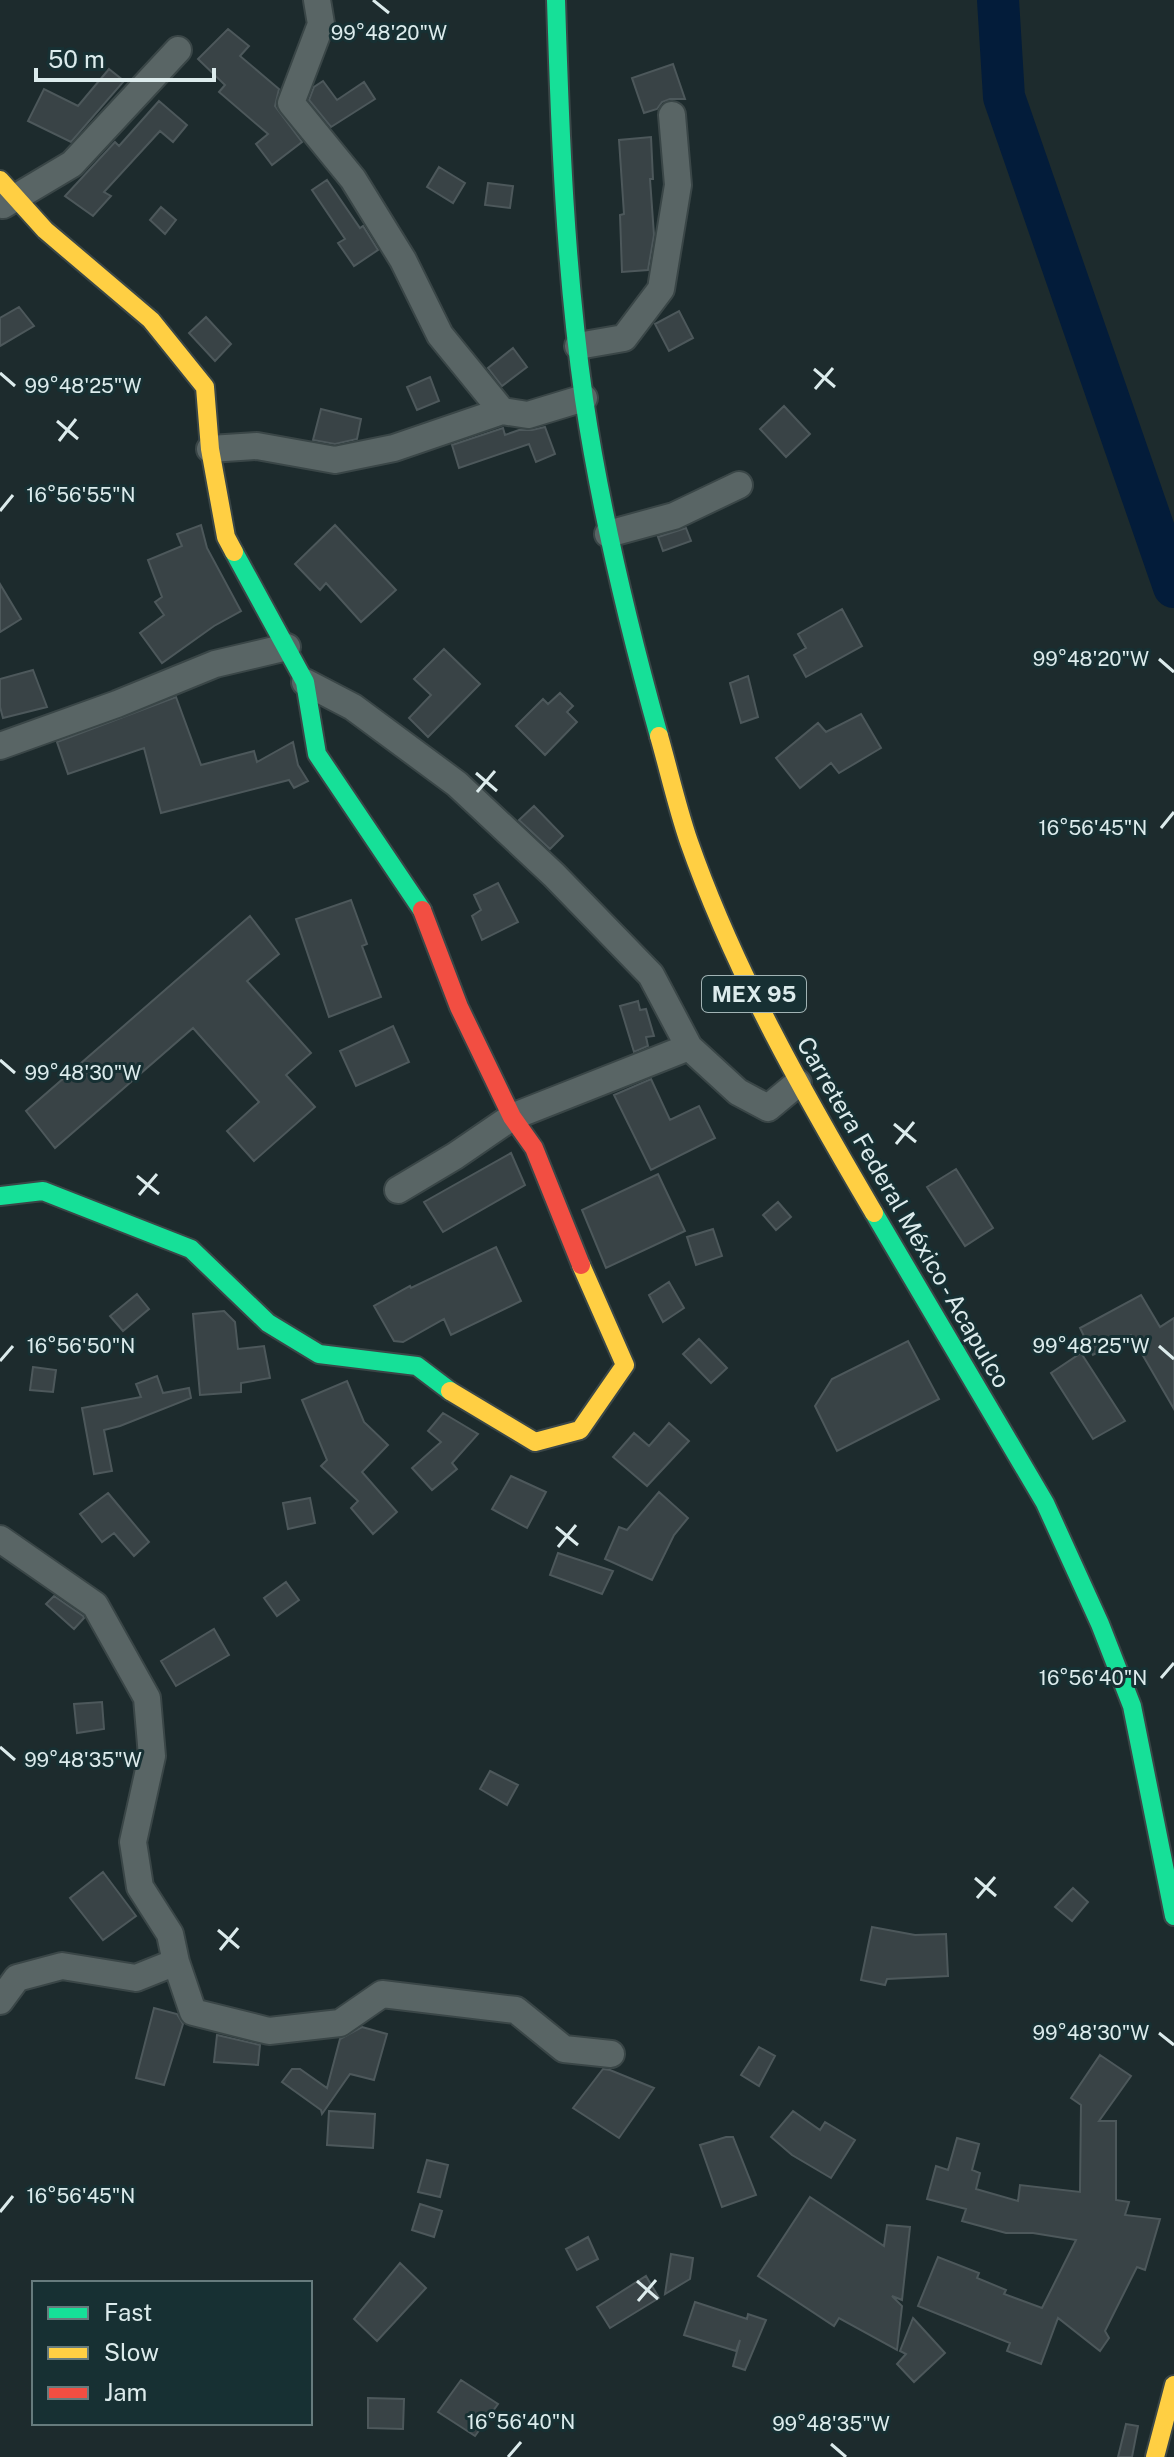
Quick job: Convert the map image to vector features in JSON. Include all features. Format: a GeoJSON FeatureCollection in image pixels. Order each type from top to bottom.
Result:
{"type":"FeatureCollection","features":[{"type":"Feature","properties":{"kind":"main road","name":"Carretera Federal México - Acapulco"},"geometry":{"type":"LineString","coordinates":[[556,0],[562,193],[584,398],[608,534],[689,841],[742,970],[798,1083],[1045,1503],[1100,1624],[1132,1706],[1174,1916]]}},
{"type":"Feature","properties":{"kind":"main road"},"geometry":{"type":"LineString","coordinates":[[0,1196],[43,1191],[191,1249],[268,1323],[319,1354],[417,1366],[459,1398],[535,1442],[580,1430],[625,1365],[534,1148],[512,1117],[459,1007],[420,904],[373,840],[317,754],[305,682],[226,537],[210,449],[205,387],[151,320],[5,195]]}},
{"type":"Feature","properties":{"kind":"main road"},"geometry":{"type":"LineString","coordinates":[[1155,2457],[1169,2425],[1174,2385]]}},
{"type":"Feature","properties":{"kind":"street"},"geometry":{"type":"LineString","coordinates":[[317,0],[321,24],[291,103],[353,179],[403,260],[440,335],[502,411]]}},
{"type":"Feature","properties":{"kind":"street"},"geometry":{"type":"LineString","coordinates":[[5,195],[72,164],[178,50]]}},
{"type":"Feature","properties":{"kind":"street"},"geometry":{"type":"LineString","coordinates":[[578,346],[624,338],[661,289],[678,185],[672,115]]}},
{"type":"Feature","properties":{"kind":"street"},"geometry":{"type":"LineString","coordinates":[[210,449],[257,446],[335,460],[394,448],[502,411],[528,415],[584,398]]}},
{"type":"Feature","properties":{"kind":"street"},"geometry":{"type":"LineString","coordinates":[[608,534],[674,516],[739,485]]}},
{"type":"Feature","properties":{"kind":"street"},"geometry":{"type":"LineString","coordinates":[[0,746],[117,704],[215,664],[287,647]]}},
{"type":"Feature","properties":{"kind":"street"},"geometry":{"type":"LineString","coordinates":[[305,682],[353,707],[457,784],[533,855],[651,975],[689,1047],[738,1092],[768,1108],[798,1083]]}},
{"type":"Feature","properties":{"kind":"street"},"geometry":{"type":"LineString","coordinates":[[398,1190],[512,1117],[689,1047]]}},
{"type":"Feature","properties":{"kind":"street"},"geometry":{"type":"LineString","coordinates":[[0,1539],[95,1605],[147,1698],[152,1756],[133,1842],[140,1887],[170,1934],[193,2012],[269,2031],[340,2023],[382,1994],[516,2010],[564,2049],[611,2054]]}},
{"type":"Feature","properties":{"kind":"street"},"geometry":{"type":"LineString","coordinates":[[0,2001],[17,1978],[62,1966],[136,1978],[176,1962]]}},
{"type":"Feature","properties":{"kind":"building"},"geometry":{"type":"Polygon","coordinates":[[[228,29],[249,46],[240,56],[279,89],[275,106],[302,142],[272,165],[256,144],[268,134],[219,92],[225,85],[198,59],[228,29]]]}},
{"type":"Feature","properties":{"kind":"building"},"geometry":{"type":"Polygon","coordinates":[[[673,64],[685,99],[670,99],[662,102],[657,109],[644,113],[632,78],[673,64]]]}},
{"type":"Feature","properties":{"kind":"building"},"geometry":{"type":"Polygon","coordinates":[[[109,69],[124,81],[71,142],[28,121],[44,89],[78,106],[109,69]]]}},
{"type":"Feature","properties":{"kind":"building"},"geometry":{"type":"Polygon","coordinates":[[[323,81],[337,100],[364,82],[375,99],[331,127],[309,100],[314,87],[323,81]]]}},
{"type":"Feature","properties":{"kind":"building"},"geometry":{"type":"Polygon","coordinates":[[[159,101],[187,125],[173,142],[160,131],[104,192],[111,196],[93,216],[65,196],[115,142],[119,146],[159,101]]]}},
{"type":"Feature","properties":{"kind":"building"},"geometry":{"type":"Polygon","coordinates":[[[651,137],[654,235],[648,270],[622,272],[620,215],[624,214],[619,140],[651,137]]]}},
{"type":"Feature","properties":{"kind":"building"},"geometry":{"type":"Polygon","coordinates":[[[439,167],[465,183],[453,203],[427,187],[439,167]]]}},
{"type":"Feature","properties":{"kind":"building"},"geometry":{"type":"Polygon","coordinates":[[[327,180],[378,250],[354,266],[338,243],[345,239],[312,190],[327,180]]]}},
{"type":"Feature","properties":{"kind":"building"},"geometry":{"type":"Polygon","coordinates":[[[488,183],[513,186],[510,208],[485,205],[488,183]]]}},
{"type":"Feature","properties":{"kind":"building"},"geometry":{"type":"Polygon","coordinates":[[[161,207],[176,220],[165,234],[150,220],[161,207]]]}},
{"type":"Feature","properties":{"kind":"building"},"geometry":{"type":"Polygon","coordinates":[[[19,307],[34,326],[0,346],[0,318],[19,307]]]}},
{"type":"Feature","properties":{"kind":"building"},"geometry":{"type":"Polygon","coordinates":[[[679,311],[693,338],[669,351],[655,324],[679,311]]]}},
{"type":"Feature","properties":{"kind":"building"},"geometry":{"type":"Polygon","coordinates":[[[206,317],[231,344],[215,361],[189,333],[206,317]]]}},
{"type":"Feature","properties":{"kind":"building"},"geometry":{"type":"Polygon","coordinates":[[[513,348],[527,367],[502,386],[488,368],[513,348]]]}},
{"type":"Feature","properties":{"kind":"building"},"geometry":{"type":"Polygon","coordinates":[[[430,377],[439,401],[417,410],[407,387],[430,377]]]}},
{"type":"Feature","properties":{"kind":"building"},"geometry":{"type":"Polygon","coordinates":[[[784,406],[810,434],[786,457],[760,429],[784,406]]]}},
{"type":"Feature","properties":{"kind":"building"},"geometry":{"type":"Polygon","coordinates":[[[321,409],[361,419],[357,439],[335,444],[313,440],[321,409]]]}},
{"type":"Feature","properties":{"kind":"building"},"geometry":{"type":"Polygon","coordinates":[[[545,427],[555,454],[536,462],[529,444],[459,468],[452,445],[503,428],[505,435],[545,427]]]}},
{"type":"Feature","properties":{"kind":"building"},"geometry":{"type":"Polygon","coordinates":[[[201,525],[207,548],[241,611],[162,663],[140,633],[164,615],[155,602],[162,597],[148,560],[182,546],[177,534],[201,525]]]}},
{"type":"Feature","properties":{"kind":"building"},"geometry":{"type":"Polygon","coordinates":[[[335,525],[396,590],[361,622],[326,583],[320,590],[295,564],[335,525]]]}},
{"type":"Feature","properties":{"kind":"building"},"geometry":{"type":"Polygon","coordinates":[[[686,528],[691,541],[663,551],[658,537],[686,528]]]}},
{"type":"Feature","properties":{"kind":"building"},"geometry":{"type":"Polygon","coordinates":[[[0,584],[21,619],[0,632],[0,584]]]}},
{"type":"Feature","properties":{"kind":"building"},"geometry":{"type":"Polygon","coordinates":[[[842,609],[862,646],[806,677],[794,655],[806,648],[798,634],[842,609]]]}},
{"type":"Feature","properties":{"kind":"building"},"geometry":{"type":"Polygon","coordinates":[[[444,649],[480,684],[428,737],[409,718],[431,695],[414,679],[444,649]]]}},
{"type":"Feature","properties":{"kind":"building"},"geometry":{"type":"Polygon","coordinates":[[[33,670],[47,707],[3,718],[0,679],[33,670]]]}},
{"type":"Feature","properties":{"kind":"building"},"geometry":{"type":"Polygon","coordinates":[[[748,676],[758,717],[741,723],[730,683],[748,676]]]}},
{"type":"Feature","properties":{"kind":"building"},"geometry":{"type":"Polygon","coordinates":[[[560,693],[573,706],[567,712],[577,722],[545,755],[516,726],[543,699],[548,704],[560,693]]]}},
{"type":"Feature","properties":{"kind":"building"},"geometry":{"type":"Polygon","coordinates":[[[176,697],[201,765],[254,751],[257,762],[293,742],[298,765],[308,781],[294,788],[289,780],[161,813],[144,748],[68,774],[57,742],[176,697]]]}},
{"type":"Feature","properties":{"kind":"building"},"geometry":{"type":"Polygon","coordinates":[[[861,714],[881,748],[839,773],[831,763],[800,788],[776,758],[818,723],[826,732],[861,714]]]}},
{"type":"Feature","properties":{"kind":"building"},"geometry":{"type":"Polygon","coordinates":[[[534,806],[563,836],[550,849],[519,820],[534,806]]]}},
{"type":"Feature","properties":{"kind":"building"},"geometry":{"type":"Polygon","coordinates":[[[498,883],[518,922],[482,940],[472,916],[481,910],[474,895],[498,883]]]}},
{"type":"Feature","properties":{"kind":"building"},"geometry":{"type":"Polygon","coordinates":[[[351,900],[367,944],[362,946],[381,997],[329,1017],[296,919],[351,900]]]}},
{"type":"Feature","properties":{"kind":"building"},"geometry":{"type":"Polygon","coordinates":[[[250,916],[279,954],[247,981],[311,1053],[286,1075],[315,1107],[254,1161],[227,1131],[259,1102],[193,1028],[55,1148],[26,1111],[250,916]]]}},
{"type":"Feature","properties":{"kind":"building"},"geometry":{"type":"Polygon","coordinates":[[[638,1001],[640,1010],[646,1009],[654,1036],[646,1037],[648,1046],[634,1052],[620,1006],[638,1001]]]}},
{"type":"Feature","properties":{"kind":"building"},"geometry":{"type":"Polygon","coordinates":[[[393,1026],[409,1062],[356,1086],[340,1051],[393,1026]]]}},
{"type":"Feature","properties":{"kind":"building"},"geometry":{"type":"Polygon","coordinates":[[[651,1079],[670,1120],[699,1106],[715,1138],[651,1170],[614,1095],[651,1079]]]}},
{"type":"Feature","properties":{"kind":"building"},"geometry":{"type":"Polygon","coordinates":[[[511,1153],[525,1185],[443,1232],[424,1202],[511,1153]]]}},
{"type":"Feature","properties":{"kind":"building"},"geometry":{"type":"Polygon","coordinates":[[[956,1169],[993,1228],[965,1246],[927,1187],[956,1169]]]}},
{"type":"Feature","properties":{"kind":"building"},"geometry":{"type":"Polygon","coordinates":[[[658,1174],[685,1231],[606,1268],[582,1210],[658,1174]]]}},
{"type":"Feature","properties":{"kind":"building"},"geometry":{"type":"Polygon","coordinates":[[[778,1202],[791,1217],[776,1230],[763,1215],[778,1202]]]}},
{"type":"Feature","properties":{"kind":"building"},"geometry":{"type":"Polygon","coordinates":[[[713,1229],[722,1256],[696,1265],[687,1237],[713,1229]]]}},
{"type":"Feature","properties":{"kind":"building"},"geometry":{"type":"Polygon","coordinates":[[[496,1247],[521,1301],[451,1335],[444,1319],[403,1342],[394,1341],[374,1306],[496,1247]]]}},
{"type":"Feature","properties":{"kind":"building"},"geometry":{"type":"Polygon","coordinates":[[[669,1282],[684,1308],[663,1322],[649,1295],[669,1282]]]}},
{"type":"Feature","properties":{"kind":"building"},"geometry":{"type":"Polygon","coordinates":[[[137,1294],[149,1309],[123,1331],[110,1316],[137,1294]]]}},
{"type":"Feature","properties":{"kind":"building"},"geometry":{"type":"Polygon","coordinates":[[[1141,1295],[1160,1327],[1174,1318],[1174,1409],[1131,1335],[1093,1355],[1080,1328],[1141,1295]]]}},
{"type":"Feature","properties":{"kind":"building"},"geometry":{"type":"Polygon","coordinates":[[[224,1311],[235,1322],[238,1349],[264,1346],[270,1378],[241,1383],[241,1392],[200,1395],[193,1314],[224,1311]]]}},
{"type":"Feature","properties":{"kind":"building"},"geometry":{"type":"Polygon","coordinates":[[[699,1339],[727,1368],[711,1383],[683,1354],[699,1339]]]}},
{"type":"Feature","properties":{"kind":"building"},"geometry":{"type":"Polygon","coordinates":[[[908,1341],[939,1399],[837,1451],[815,1406],[832,1379],[908,1341]]]}},
{"type":"Feature","properties":{"kind":"building"},"geometry":{"type":"Polygon","coordinates":[[[1081,1353],[1125,1421],[1093,1439],[1051,1373],[1081,1353]]]}},
{"type":"Feature","properties":{"kind":"building"},"geometry":{"type":"Polygon","coordinates":[[[33,1367],[56,1370],[53,1392],[30,1390],[33,1367]]]}},
{"type":"Feature","properties":{"kind":"building"},"geometry":{"type":"Polygon","coordinates":[[[157,1376],[163,1393],[189,1388],[191,1398],[104,1430],[112,1471],[94,1474],[82,1408],[141,1397],[136,1384],[157,1376]]]}},
{"type":"Feature","properties":{"kind":"building"},"geometry":{"type":"Polygon","coordinates":[[[347,1381],[364,1422],[388,1445],[362,1472],[397,1512],[373,1534],[351,1508],[358,1501],[321,1466],[327,1460],[302,1400],[347,1381]]]}},
{"type":"Feature","properties":{"kind":"building"},"geometry":{"type":"Polygon","coordinates":[[[443,1413],[478,1434],[452,1463],[457,1469],[432,1490],[412,1468],[441,1442],[428,1431],[443,1413]]]}},
{"type":"Feature","properties":{"kind":"building"},"geometry":{"type":"Polygon","coordinates":[[[669,1423],[689,1441],[647,1486],[613,1457],[634,1433],[649,1446],[669,1423]]]}},
{"type":"Feature","properties":{"kind":"building"},"geometry":{"type":"Polygon","coordinates":[[[511,1476],[546,1492],[527,1528],[492,1509],[511,1476]]]}},
{"type":"Feature","properties":{"kind":"building"},"geometry":{"type":"Polygon","coordinates":[[[659,1492],[688,1518],[674,1535],[652,1580],[605,1559],[619,1527],[627,1530],[659,1492]]]}},
{"type":"Feature","properties":{"kind":"building"},"geometry":{"type":"Polygon","coordinates":[[[108,1493],[149,1542],[134,1556],[114,1533],[102,1542],[80,1514],[108,1493]]]}},
{"type":"Feature","properties":{"kind":"building"},"geometry":{"type":"Polygon","coordinates":[[[310,1498],[315,1523],[288,1529],[283,1503],[310,1498]]]}},
{"type":"Feature","properties":{"kind":"building"},"geometry":{"type":"Polygon","coordinates":[[[558,1553],[613,1571],[602,1594],[550,1575],[558,1553]]]}},
{"type":"Feature","properties":{"kind":"building"},"geometry":{"type":"Polygon","coordinates":[[[286,1582],[299,1600],[277,1616],[264,1598],[286,1582]]]}},
{"type":"Feature","properties":{"kind":"building"},"geometry":{"type":"Polygon","coordinates":[[[54,1596],[83,1616],[74,1629],[46,1604],[54,1596]]]}},
{"type":"Feature","properties":{"kind":"building"},"geometry":{"type":"Polygon","coordinates":[[[214,1629],[229,1655],[176,1686],[161,1661],[214,1629]]]}},
{"type":"Feature","properties":{"kind":"building"},"geometry":{"type":"Polygon","coordinates":[[[102,1702],[104,1729],[77,1733],[74,1704],[102,1702]]]}},
{"type":"Feature","properties":{"kind":"building"},"geometry":{"type":"Polygon","coordinates":[[[490,1771],[518,1785],[507,1805],[480,1789],[490,1771]]]}},
{"type":"Feature","properties":{"kind":"building"},"geometry":{"type":"Polygon","coordinates":[[[103,1872],[136,1916],[103,1940],[70,1898],[103,1872]]]}},
{"type":"Feature","properties":{"kind":"building"},"geometry":{"type":"Polygon","coordinates":[[[1073,1888],[1088,1902],[1072,1921],[1055,1907],[1073,1888]]]}},
{"type":"Feature","properties":{"kind":"building"},"geometry":{"type":"Polygon","coordinates":[[[872,1927],[915,1935],[946,1934],[948,1976],[887,1979],[885,1985],[861,1980],[872,1927]]]}},
{"type":"Feature","properties":{"kind":"building"},"geometry":{"type":"Polygon","coordinates":[[[154,2008],[177,2014],[183,2024],[164,2085],[136,2078],[154,2008]]]}},
{"type":"Feature","properties":{"kind":"building"},"geometry":{"type":"Polygon","coordinates":[[[362,2027],[387,2034],[374,2080],[350,2074],[322,2114],[321,2110],[282,2082],[292,2069],[300,2069],[327,2088],[340,2039],[362,2027]]]}},
{"type":"Feature","properties":{"kind":"building"},"geometry":{"type":"Polygon","coordinates":[[[217,2035],[260,2045],[258,2065],[214,2062],[217,2035]]]}},
{"type":"Feature","properties":{"kind":"building"},"geometry":{"type":"Polygon","coordinates":[[[759,2047],[775,2056],[759,2086],[741,2075],[759,2047]]]}},
{"type":"Feature","properties":{"kind":"building"},"geometry":{"type":"Polygon","coordinates":[[[1100,2055],[1131,2076],[1099,2121],[1116,2121],[1116,2200],[1129,2202],[1125,2215],[1160,2219],[1145,2270],[1137,2267],[1105,2331],[1109,2338],[1100,2351],[1058,2318],[1041,2364],[1007,2351],[1010,2343],[918,2306],[938,2257],[979,2273],[977,2278],[1006,2290],[1004,2294],[1042,2308],[1076,2240],[1033,2233],[1006,2233],[962,2221],[966,2209],[927,2199],[936,2166],[948,2170],[957,2138],[979,2144],[972,2170],[980,2173],[976,2189],[1018,2201],[1020,2185],[1080,2192],[1081,2105],[1071,2098],[1100,2055]]]}},
{"type":"Feature","properties":{"kind":"building"},"geometry":{"type":"Polygon","coordinates":[[[603,2069],[654,2088],[619,2138],[573,2108],[603,2069]]]}},
{"type":"Feature","properties":{"kind":"building"},"geometry":{"type":"Polygon","coordinates":[[[329,2111],[375,2114],[373,2148],[327,2145],[329,2111]]]}},
{"type":"Feature","properties":{"kind":"building"},"geometry":{"type":"Polygon","coordinates":[[[793,2111],[820,2130],[825,2122],[855,2140],[831,2178],[792,2155],[771,2137],[793,2111]]]}},
{"type":"Feature","properties":{"kind":"building"},"geometry":{"type":"Polygon","coordinates":[[[733,2137],[756,2195],[722,2207],[700,2145],[733,2137]]]}},
{"type":"Feature","properties":{"kind":"building"},"geometry":{"type":"Polygon","coordinates":[[[427,2160],[448,2165],[440,2197],[418,2192],[427,2160]]]}},
{"type":"Feature","properties":{"kind":"building"},"geometry":{"type":"Polygon","coordinates":[[[810,2197],[884,2246],[887,2225],[910,2227],[902,2300],[892,2296],[902,2306],[897,2350],[839,2318],[834,2326],[758,2276],[810,2197]]]}},
{"type":"Feature","properties":{"kind":"building"},"geometry":{"type":"Polygon","coordinates":[[[420,2204],[442,2211],[434,2237],[412,2230],[420,2204]]]}},
{"type":"Feature","properties":{"kind":"building"},"geometry":{"type":"Polygon","coordinates":[[[588,2237],[598,2259],[577,2270],[566,2249],[588,2237]]]}},
{"type":"Feature","properties":{"kind":"building"},"geometry":{"type":"Polygon","coordinates":[[[671,2254],[693,2258],[690,2279],[665,2294],[671,2254]]]}},
{"type":"Feature","properties":{"kind":"building"},"geometry":{"type":"Polygon","coordinates":[[[400,2263],[426,2288],[377,2341],[354,2319],[400,2263]]]}},
{"type":"Feature","properties":{"kind":"building"},"geometry":{"type":"Polygon","coordinates":[[[646,2276],[659,2298],[610,2328],[597,2307],[646,2276]]]}},
{"type":"Feature","properties":{"kind":"building"},"geometry":{"type":"Polygon","coordinates":[[[695,2302],[747,2319],[748,2314],[766,2320],[745,2370],[733,2366],[740,2340],[736,2351],[684,2335],[695,2302]]]}},
{"type":"Feature","properties":{"kind":"building"},"geometry":{"type":"Polygon","coordinates":[[[913,2318],[945,2353],[914,2382],[897,2364],[906,2354],[900,2351],[913,2318]]]}},
{"type":"Feature","properties":{"kind":"building"},"geometry":{"type":"Polygon","coordinates":[[[461,2380],[498,2404],[475,2436],[438,2412],[461,2380]]]}},
{"type":"Feature","properties":{"kind":"building"},"geometry":{"type":"Polygon","coordinates":[[[368,2398],[404,2399],[403,2429],[368,2428],[368,2398]]]}},
{"type":"Feature","properties":{"kind":"building"},"geometry":{"type":"Polygon","coordinates":[[[1126,2424],[1138,2426],[1132,2457],[1118,2457],[1126,2424]]]}},
{"type":"Feature","properties":{"kind":"waterway"},"geometry":{"type":"LineString","coordinates":[[998,0],[1004,97],[1174,587]]}},
{"type":"Feature","properties":{"kind":"traffic: fast"},"geometry":{"type":"LineString","coordinates":[[556,0],[568,249],[584,399],[616,569],[659,736]]}},
{"type":"Feature","properties":{"kind":"traffic: fast"},"geometry":{"type":"LineString","coordinates":[[234,552],[305,682],[317,754],[422,910]]}},
{"type":"Feature","properties":{"kind":"traffic: fast"},"geometry":{"type":"LineString","coordinates":[[0,1196],[43,1191],[191,1249],[268,1323],[319,1354],[417,1366],[450,1391]]}},
{"type":"Feature","properties":{"kind":"traffic: fast"},"geometry":{"type":"LineString","coordinates":[[874,1213],[1045,1503],[1100,1624],[1132,1706],[1174,1916]]}},
{"type":"Feature","properties":{"kind":"traffic: slow"},"geometry":{"type":"LineString","coordinates":[[0,180],[45,230],[151,320],[205,387],[210,449],[226,537],[234,552]]}},
{"type":"Feature","properties":{"kind":"traffic: slow"},"geometry":{"type":"LineString","coordinates":[[659,736],[689,842],[727,938],[772,1032],[874,1213]]}},
{"type":"Feature","properties":{"kind":"traffic: slow"},"geometry":{"type":"LineString","coordinates":[[450,1391],[535,1442],[580,1430],[625,1365],[581,1265]]}},
{"type":"Feature","properties":{"kind":"traffic: slow"},"geometry":{"type":"LineString","coordinates":[[1155,2457],[1174,2385]]}},
{"type":"Feature","properties":{"kind":"traffic: jam"},"geometry":{"type":"LineString","coordinates":[[422,910],[459,1007],[512,1117],[534,1148],[581,1265]]}}]}
